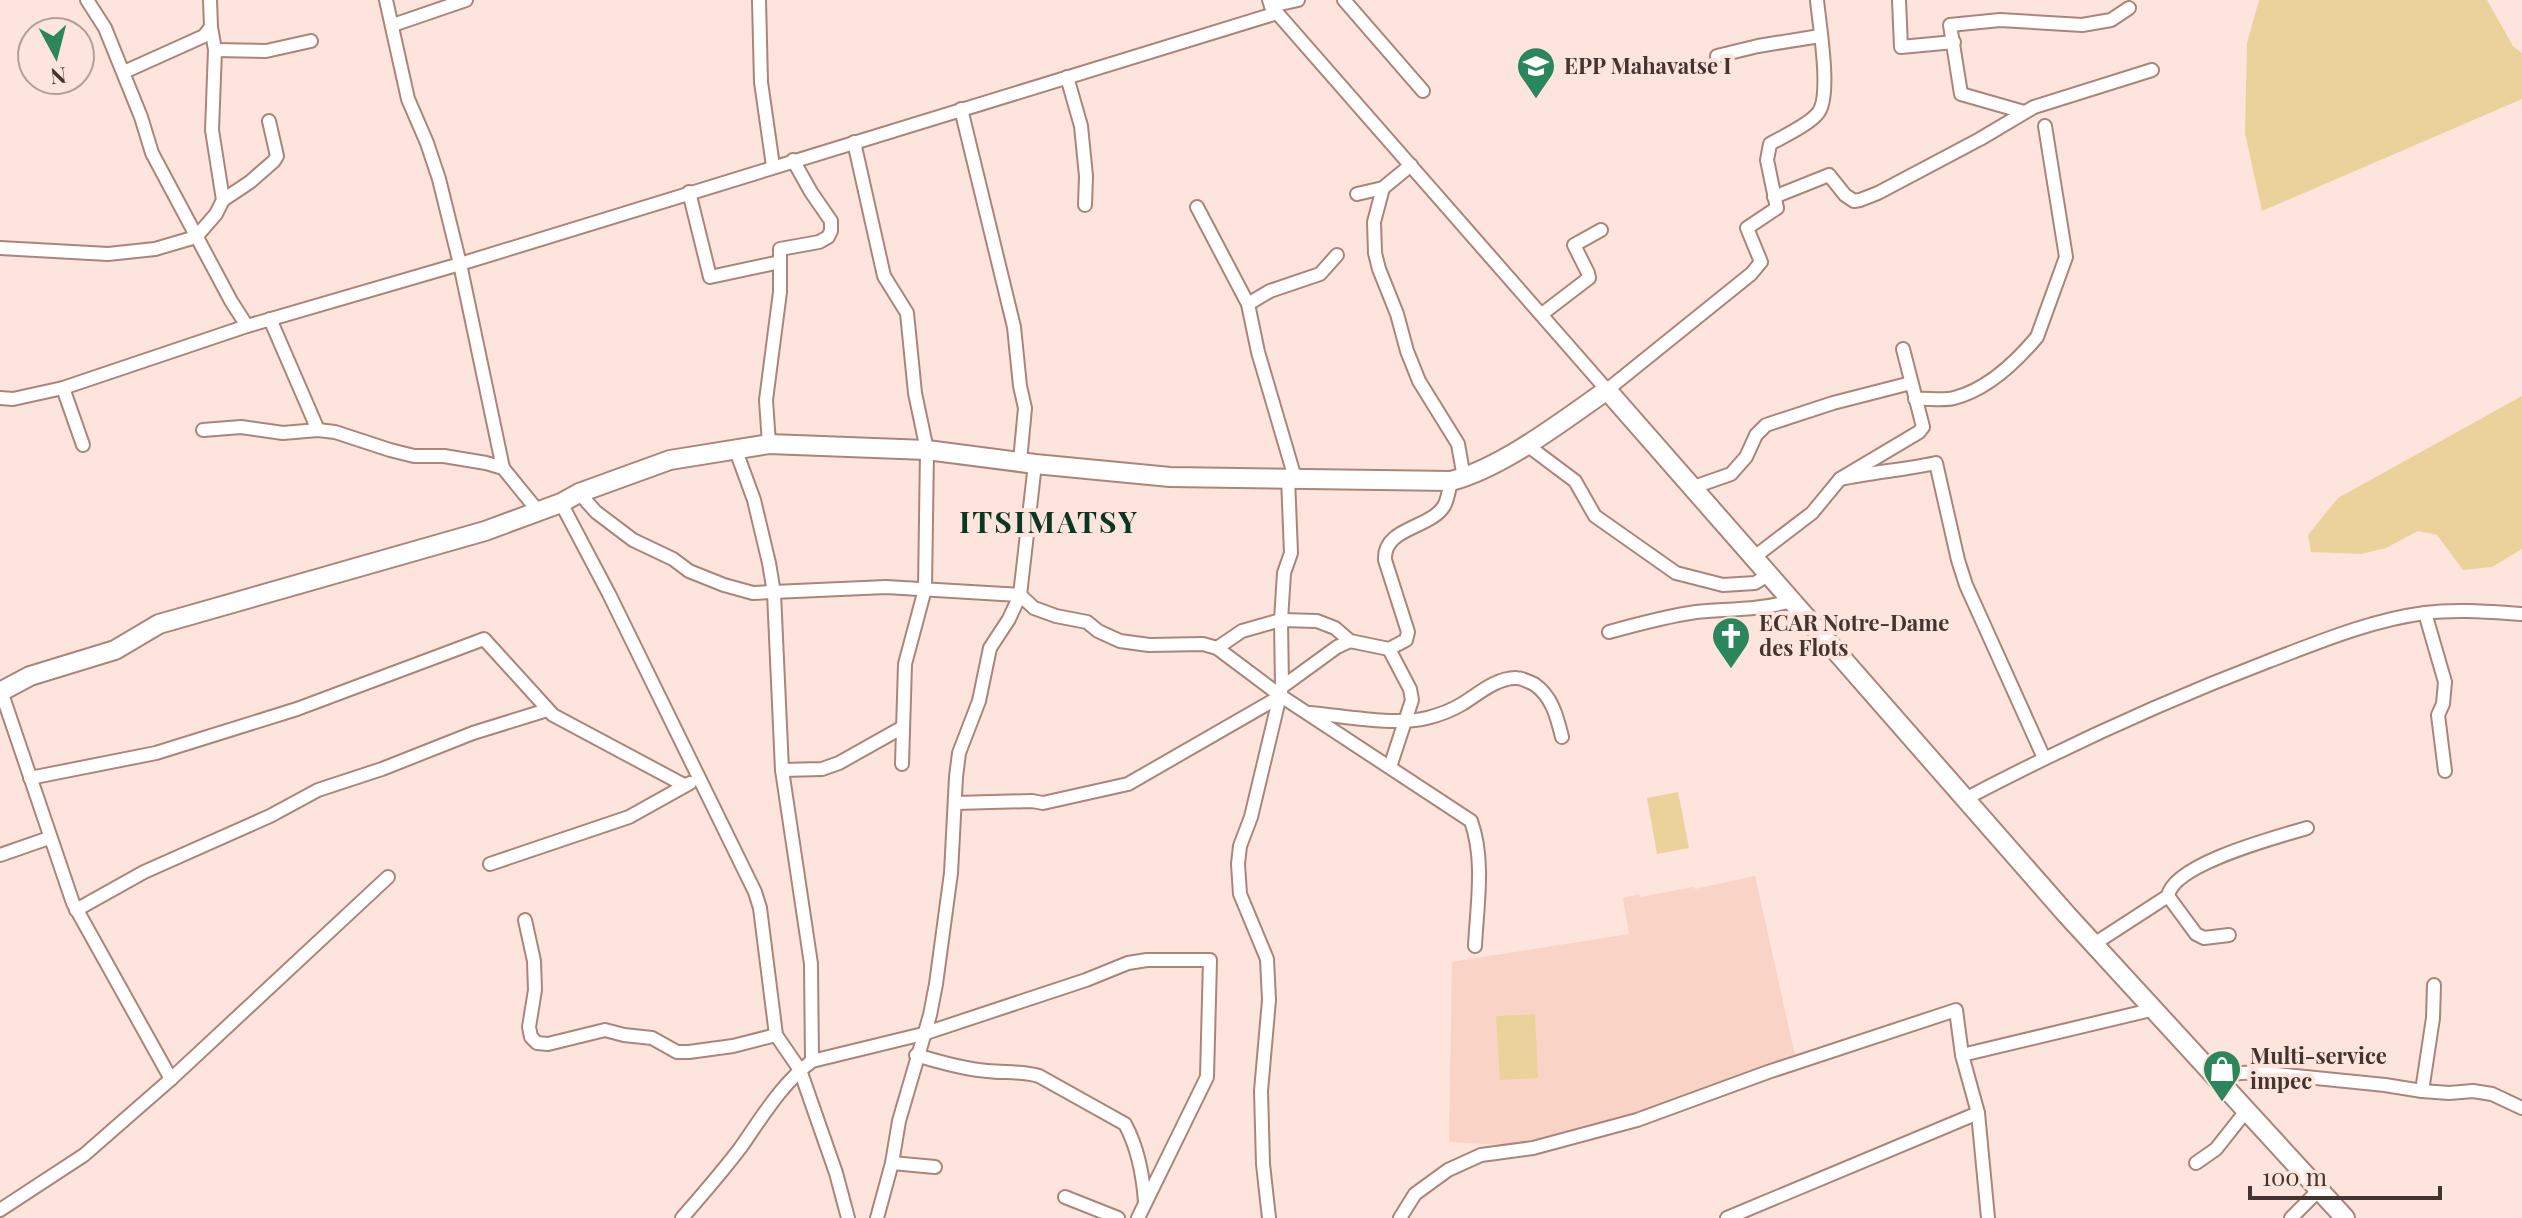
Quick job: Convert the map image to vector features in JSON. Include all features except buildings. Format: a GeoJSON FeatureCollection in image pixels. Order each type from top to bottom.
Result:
{"type":"FeatureCollection","features":[{"type":"Feature","properties":{"kind":"street"},"geometry":{"type":"LineString","coordinates":[[87,0],[105,28],[124,72],[152,153],[247,326]]}},
{"type":"Feature","properties":{"kind":"street"},"geometry":{"type":"LineString","coordinates":[[210,0],[215,50],[212,130],[223,200]]}},
{"type":"Feature","properties":{"kind":"street"},"geometry":{"type":"LineString","coordinates":[[386,0],[408,99],[439,179],[503,468],[538,511]]}},
{"type":"Feature","properties":{"kind":"street"},"geometry":{"type":"LineString","coordinates":[[393,25],[466,0]]}},
{"type":"Feature","properties":{"kind":"street"},"geometry":{"type":"LineString","coordinates":[[759,0],[761,82],[773,166]]}},
{"type":"Feature","properties":{"kind":"street"},"geometry":{"type":"LineString","coordinates":[[0,398],[13,399],[63,388],[247,326],[460,264],[1067,77],[1272,6],[1298,0]]}},
{"type":"Feature","properties":{"kind":"street"},"geometry":{"type":"LineString","coordinates":[[1344,0],[1423,91]]}},
{"type":"Feature","properties":{"kind":"street"},"geometry":{"type":"LineString","coordinates":[[171,1079],[76,910],[0,692],[30,676],[115,650],[159,624],[485,531],[670,460],[735,448],[769,444],[927,450],[1170,477],[1458,479],[1527,445],[1607,390],[1751,274],[1761,262],[1747,228],[1777,208],[1767,160],[1770,144],[1818,114],[1822,105],[1825,79],[1817,0]]}},
{"type":"Feature","properties":{"kind":"street"},"geometry":{"type":"LineString","coordinates":[[1899,0],[1901,47],[1954,42]]}},
{"type":"Feature","properties":{"kind":"street"},"geometry":{"type":"LineString","coordinates":[[1272,6],[1965,799],[2345,1218]]}},
{"type":"Feature","properties":{"kind":"street"},"geometry":{"type":"LineString","coordinates":[[2024,112],[1961,94],[1950,25],[2000,20],[2082,25],[2111,20],[2129,8]]}},
{"type":"Feature","properties":{"kind":"street"},"geometry":{"type":"LineString","coordinates":[[124,72],[204,36],[211,27]]}},
{"type":"Feature","properties":{"kind":"street"},"geometry":{"type":"LineString","coordinates":[[1717,56],[1820,36]]}},
{"type":"Feature","properties":{"kind":"street"},"geometry":{"type":"LineString","coordinates":[[215,50],[266,51],[311,41]]}},
{"type":"Feature","properties":{"kind":"street"},"geometry":{"type":"LineString","coordinates":[[1774,197],[1829,175],[1845,195],[1854,201],[1860,200],[1980,139],[2024,112],[2152,70]]}},
{"type":"Feature","properties":{"kind":"street"},"geometry":{"type":"LineString","coordinates":[[1067,77],[1081,126],[1086,176],[1085,205]]}},
{"type":"Feature","properties":{"kind":"street"},"geometry":{"type":"LineString","coordinates":[[877,1218],[936,984],[951,873],[959,753],[979,701],[990,648],[1020,595],[1027,462],[1025,408],[1014,327],[961,109]]}},
{"type":"Feature","properties":{"kind":"street"},"geometry":{"type":"LineString","coordinates":[[0,248],[108,254],[155,249],[196,237],[216,214],[223,200],[274,161],[277,156],[269,121]]}},
{"type":"Feature","properties":{"kind":"street"},"geometry":{"type":"LineString","coordinates":[[1915,399],[1951,399],[1981,389],[2037,337],[2066,257],[2045,126]]}},
{"type":"Feature","properties":{"kind":"street"},"geometry":{"type":"LineString","coordinates":[[854,142],[884,276],[907,313],[915,393],[927,450],[925,589],[905,664],[902,764]]}},
{"type":"Feature","properties":{"kind":"street"},"geometry":{"type":"LineString","coordinates":[[769,444],[766,400],[780,292],[780,249],[819,242],[831,231],[831,221],[793,160]]}},
{"type":"Feature","properties":{"kind":"street"},"geometry":{"type":"LineString","coordinates":[[1357,194],[1383,188],[1411,165]]}},
{"type":"Feature","properties":{"kind":"street"},"geometry":{"type":"LineString","coordinates":[[1217,648],[1242,631],[1281,620],[1317,621],[1335,628],[1350,641],[1389,649],[1406,640],[1408,632],[1384,548],[1390,541],[1438,513],[1445,505],[1458,479],[1458,444],[1419,381],[1379,269],[1374,222],[1383,188]]}},
{"type":"Feature","properties":{"kind":"street"},"geometry":{"type":"LineString","coordinates":[[689,192],[710,277],[780,262]]}},
{"type":"Feature","properties":{"kind":"street"},"geometry":{"type":"LineString","coordinates":[[1197,207],[1248,304],[1292,478],[1291,553],[1284,573],[1281,620],[1282,692],[1251,817],[1240,846],[1238,864],[1240,894],[1267,959],[1269,1000],[1261,1091],[1263,1164],[1269,1218]]}},
{"type":"Feature","properties":{"kind":"street"},"geometry":{"type":"LineString","coordinates":[[1542,314],[1589,278],[1574,245],[1601,230]]}},
{"type":"Feature","properties":{"kind":"street"},"geometry":{"type":"LineString","coordinates":[[1248,304],[1270,291],[1320,274],[1337,255]]}},
{"type":"Feature","properties":{"kind":"street"},"geometry":{"type":"LineString","coordinates":[[270,319],[318,430]]}},
{"type":"Feature","properties":{"kind":"street"},"geometry":{"type":"LineString","coordinates":[[1753,558],[1812,513],[1840,479],[1923,427],[1903,349]]}},
{"type":"Feature","properties":{"kind":"street"},"geometry":{"type":"LineString","coordinates":[[1691,488],[1731,474],[1766,425],[1833,403],[1911,383]]}},
{"type":"Feature","properties":{"kind":"street"},"geometry":{"type":"LineString","coordinates":[[63,388],[83,445]]}},
{"type":"Feature","properties":{"kind":"street"},"geometry":{"type":"LineString","coordinates":[[203,430],[241,427],[283,433],[335,432],[414,456],[444,456],[503,468]]}},
{"type":"Feature","properties":{"kind":"street"},"geometry":{"type":"LineString","coordinates":[[1527,445],[1575,481],[1595,516],[1676,573],[1723,585],[1755,583],[1768,575]]}},
{"type":"Feature","properties":{"kind":"street"},"geometry":{"type":"LineString","coordinates":[[735,448],[754,500],[774,593],[782,770],[811,964],[812,1061]]}},
{"type":"Feature","properties":{"kind":"street"},"geometry":{"type":"LineString","coordinates":[[1840,479],[1936,463],[1966,585],[2044,758]]}},
{"type":"Feature","properties":{"kind":"street"},"geometry":{"type":"LineString","coordinates":[[579,493],[596,512],[633,540],[673,559],[689,571],[753,593],[886,587],[1020,595],[1034,608],[1087,622],[1120,641],[1149,645],[1203,644],[1217,648],[1307,713],[1471,821],[1479,861],[1475,946]]}},
{"type":"Feature","properties":{"kind":"street"},"geometry":{"type":"LineString","coordinates":[[561,503],[755,892],[760,908],[776,1035],[800,1070],[836,1173],[848,1218]]}},
{"type":"Feature","properties":{"kind":"street"},"geometry":{"type":"LineString","coordinates":[[1609,632],[1657,619],[1774,606],[1791,601]]}},
{"type":"Feature","properties":{"kind":"street"},"geometry":{"type":"LineString","coordinates":[[1965,799],[2044,758],[2193,690],[2374,624],[2425,613],[2465,611],[2522,614]]}},
{"type":"Feature","properties":{"kind":"street"},"geometry":{"type":"LineString","coordinates":[[2425,613],[2445,682],[2443,704],[2438,715],[2445,771]]}},
{"type":"Feature","properties":{"kind":"street"},"geometry":{"type":"LineString","coordinates":[[30,778],[156,753],[297,709],[484,639],[547,710],[684,785]]}},
{"type":"Feature","properties":{"kind":"street"},"geometry":{"type":"LineString","coordinates":[[956,803],[1043,803],[1128,784],[1282,692],[1337,647],[1350,641]]}},
{"type":"Feature","properties":{"kind":"street"},"geometry":{"type":"LineString","coordinates":[[1389,649],[1410,689],[1412,700],[1390,767]]}},
{"type":"Feature","properties":{"kind":"street"},"geometry":{"type":"LineString","coordinates":[[1307,713],[1406,721],[1429,718],[1458,707],[1484,689],[1518,677],[1546,694],[1557,715],[1562,737]]}},
{"type":"Feature","properties":{"kind":"street"},"geometry":{"type":"LineString","coordinates":[[76,910],[144,872],[270,816],[318,790],[473,733],[547,710]]}},
{"type":"Feature","properties":{"kind":"street"},"geometry":{"type":"LineString","coordinates":[[782,770],[822,769],[839,763],[903,727]]}},
{"type":"Feature","properties":{"kind":"street"},"geometry":{"type":"LineString","coordinates":[[490,864],[629,817],[700,779]]}},
{"type":"Feature","properties":{"kind":"street"},"geometry":{"type":"LineString","coordinates":[[2229,935],[2204,938],[2196,934],[2168,896],[2169,888],[2177,879],[2218,858],[2307,828]]}},
{"type":"Feature","properties":{"kind":"street"},"geometry":{"type":"LineString","coordinates":[[0,855],[49,838]]}},
{"type":"Feature","properties":{"kind":"street"},"geometry":{"type":"LineString","coordinates":[[0,1210],[84,1155],[171,1079],[388,877]]}},
{"type":"Feature","properties":{"kind":"street"},"geometry":{"type":"LineString","coordinates":[[2094,944],[2168,896]]}},
{"type":"Feature","properties":{"kind":"street"},"geometry":{"type":"LineString","coordinates":[[525,920],[534,961],[535,990],[529,1027],[531,1037],[537,1043],[548,1044],[605,1030],[652,1038],[677,1052],[689,1052],[733,1046],[776,1035]]}},
{"type":"Feature","properties":{"kind":"street"},"geometry":{"type":"LineString","coordinates":[[682,1218],[765,1112],[800,1070],[812,1061],[923,1034],[1128,963],[1210,960],[1207,1077],[1138,1218]]}},
{"type":"Feature","properties":{"kind":"street"},"geometry":{"type":"LineString","coordinates":[[2422,1091],[2433,1018],[2434,985]]}},
{"type":"Feature","properties":{"kind":"street"},"geometry":{"type":"LineString","coordinates":[[1962,1055],[2155,1009]]}},
{"type":"Feature","properties":{"kind":"street"},"geometry":{"type":"LineString","coordinates":[[1400,1218],[1415,1194],[1448,1170],[1481,1155],[1533,1148],[1637,1120],[1768,1072],[1956,1010],[1962,1055],[1978,1113],[1988,1218]]}},
{"type":"Feature","properties":{"kind":"street"},"geometry":{"type":"LineString","coordinates":[[916,1055],[985,1071],[1039,1076],[1125,1124],[1143,1174],[1145,1202]]}},
{"type":"Feature","properties":{"kind":"street"},"geometry":{"type":"LineString","coordinates":[[2214,1075],[2256,1072],[2422,1091],[2473,1091],[2492,1094],[2522,1108]]}},
{"type":"Feature","properties":{"kind":"street"},"geometry":{"type":"LineString","coordinates":[[2196,1163],[2216,1149],[2246,1111]]}},
{"type":"Feature","properties":{"kind":"street"},"geometry":{"type":"LineString","coordinates":[[1727,1218],[1978,1113]]}},
{"type":"Feature","properties":{"kind":"street"},"geometry":{"type":"LineString","coordinates":[[892,1163],[935,1167]]}},
{"type":"Feature","properties":{"kind":"street"},"geometry":{"type":"LineString","coordinates":[[2291,1218],[2320,1189]]}},
{"type":"Feature","properties":{"kind":"street"},"geometry":{"type":"LineString","coordinates":[[1065,1197],[1118,1218]]}},
{"type":"Feature","properties":{"kind":"shaded area"},"geometry":{"type":"Polygon","coordinates":[[[2259,0],[2487,0],[2513,46],[2522,53],[2522,99],[2262,211],[2245,133],[2247,43],[2259,0]]]}},
{"type":"Feature","properties":{"kind":"shaded area"},"geometry":{"type":"Polygon","coordinates":[[[2522,396],[2522,549],[2492,567],[2463,570],[2437,535],[2418,531],[2386,548],[2361,554],[2311,552],[2308,535],[2338,498],[2522,396]]]}},
{"type":"Feature","properties":{"kind":"shaded area"},"geometry":{"type":"Polygon","coordinates":[[[1678,792],[1689,848],[1657,854],[1647,798],[1678,792]]]}},
{"type":"Feature","properties":{"kind":"shaded area"},"geometry":{"type":"Polygon","coordinates":[[[1755,876],[1795,1056],[1656,1106],[1563,1135],[1504,1145],[1449,1142],[1452,962],[1629,934],[1623,898],[1695,889],[1755,876]]]}},
{"type":"Feature","properties":{"kind":"shaded area"},"geometry":{"type":"Polygon","coordinates":[[[1535,1014],[1538,1078],[1500,1080],[1496,1016],[1535,1014]]]}},
{"type":"Feature","properties":{"kind":"place","name":"EPP Mahavatse I"},"geometry":{"type":"Point","coordinates":[1536,100]}},
{"type":"Feature","properties":{"kind":"place","name":"ECAR Notre-Dame des Flots"},"geometry":{"type":"Point","coordinates":[1731,670]}},
{"type":"Feature","properties":{"kind":"place","name":"Multi-service impec"},"geometry":{"type":"Point","coordinates":[2222,1103]}},
{"type":"Feature","properties":{"kind":"district","name":"ITSIMATSY"},"geometry":{"type":"Point","coordinates":[1049,523]}}]}
